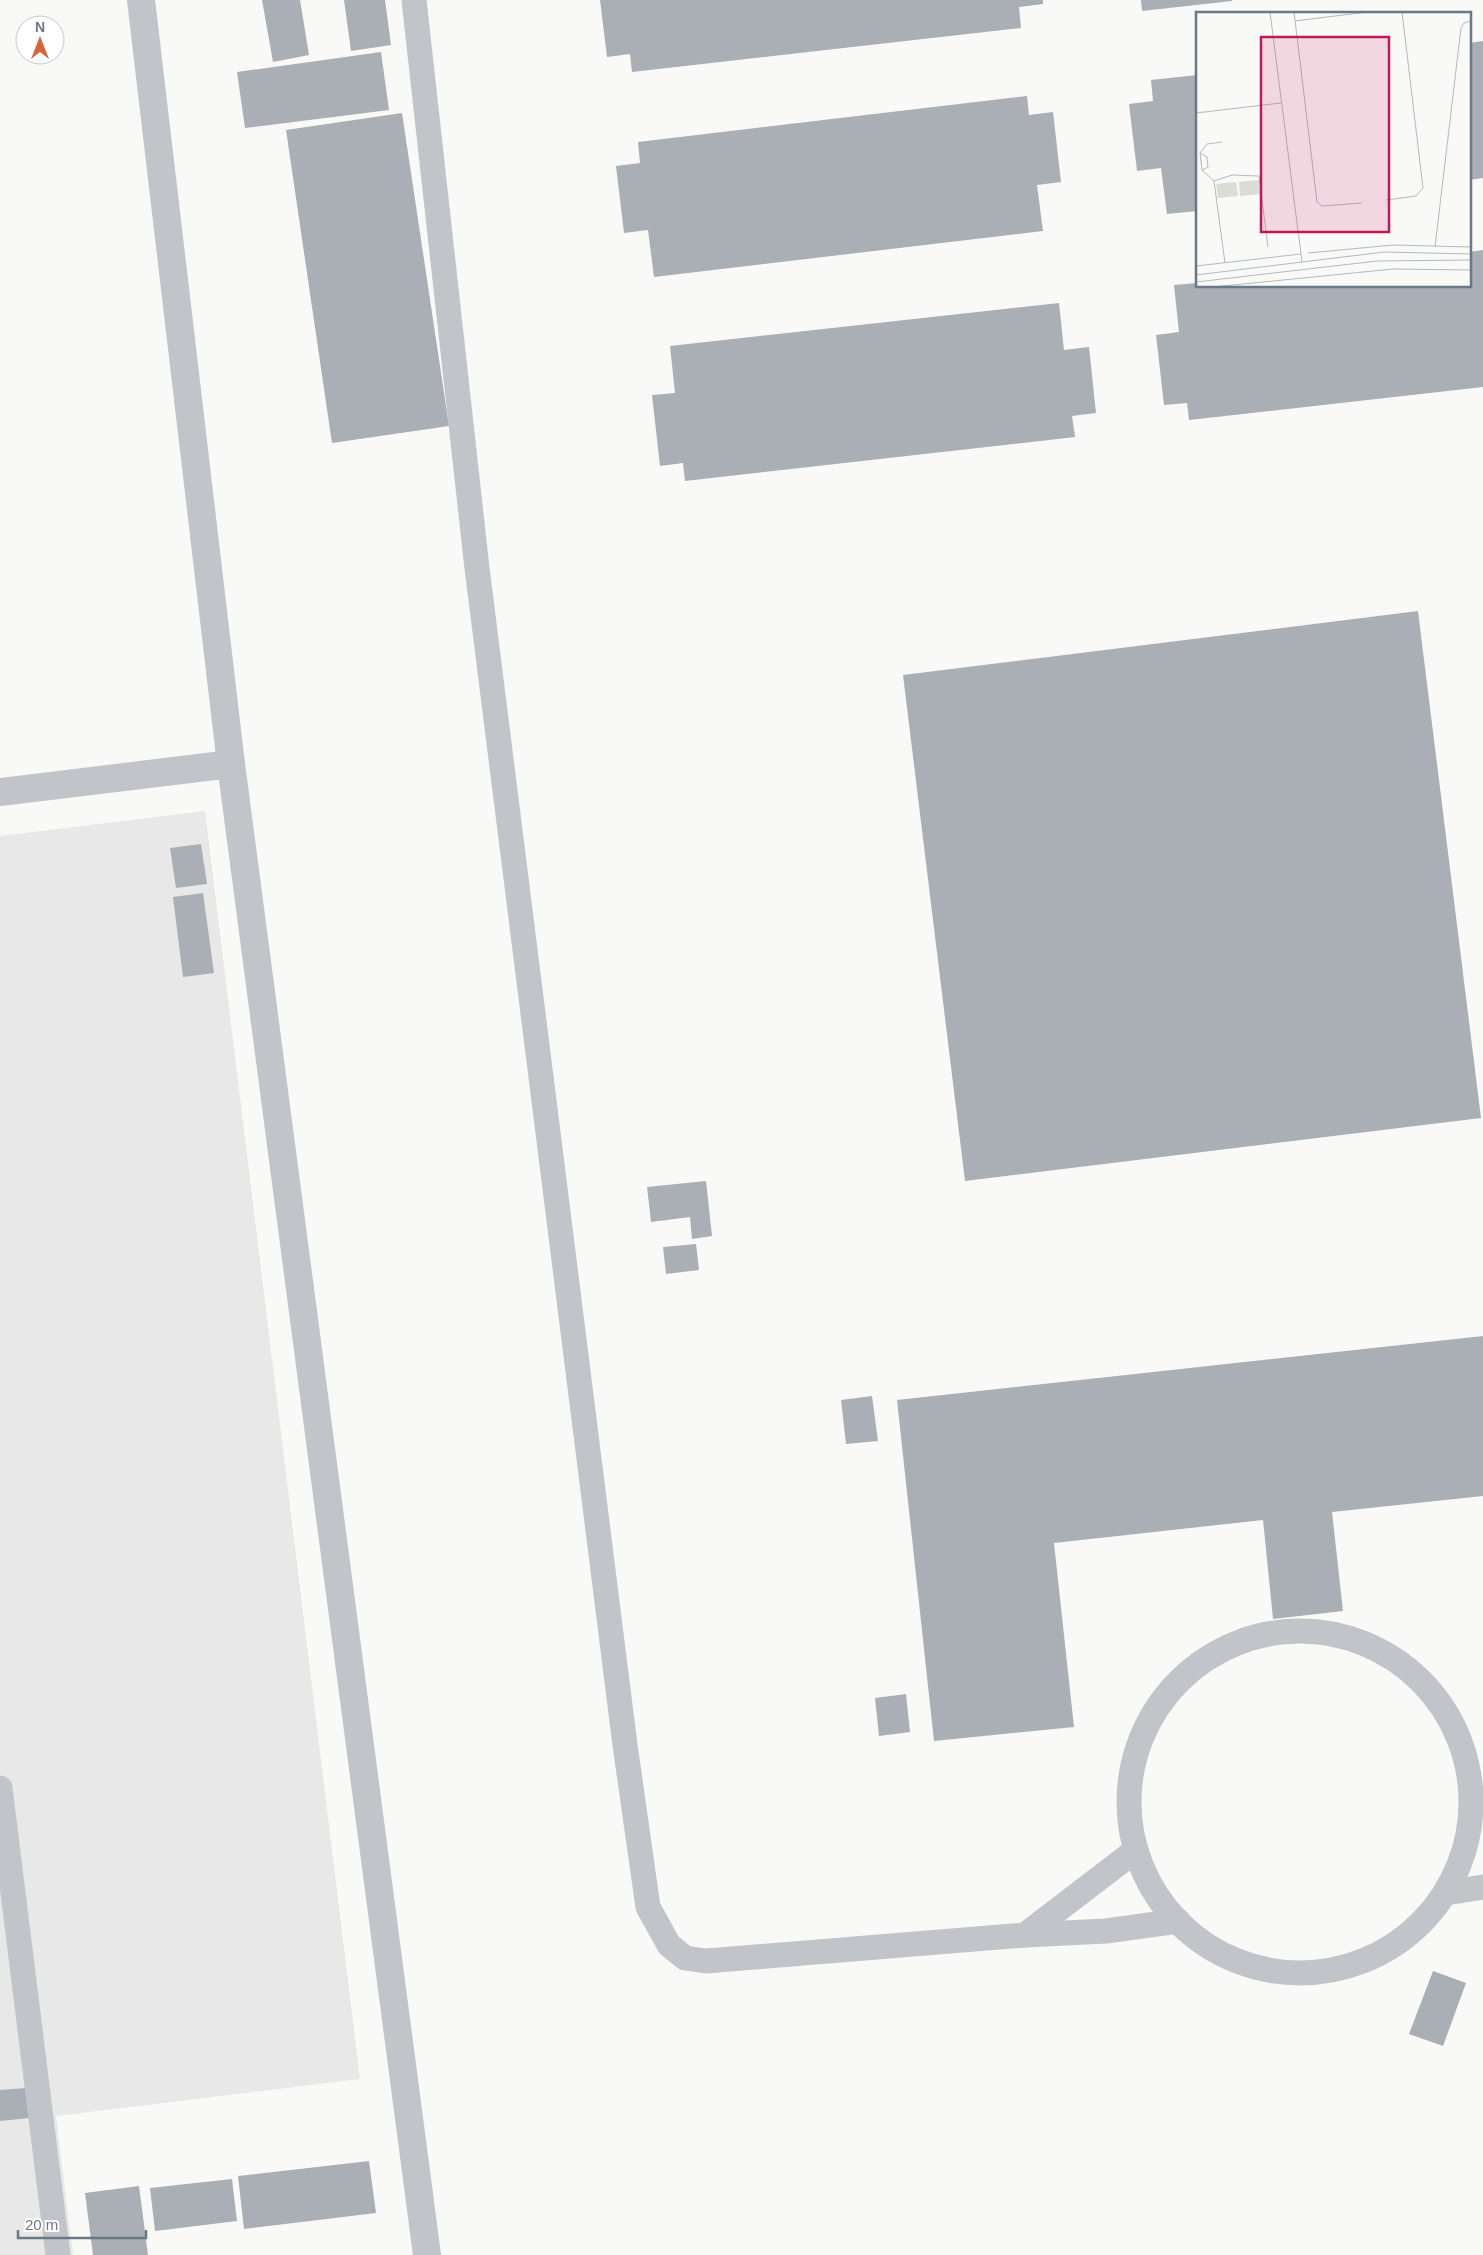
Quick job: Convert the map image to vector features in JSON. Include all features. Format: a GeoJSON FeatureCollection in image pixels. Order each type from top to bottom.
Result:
{"type":"FeatureCollection","features":[{"type":"Feature","properties":{"kind":"street"},"geometry":{"type":"LineString","coordinates":[[141,0],[231,764],[427,2255]]}},
{"type":"Feature","properties":{"kind":"street"},"geometry":{"type":"LineString","coordinates":[[0,792],[231,764]]}},
{"type":"Feature","properties":{"kind":"lane"},"geometry":{"type":"LineString","coordinates":[[414,0],[478,568],[625,1745],[648,1907],[669,1945],[685,1958],[706,1962],[1024,1935],[1106,1931],[1178,1921]]}},
{"type":"Feature","properties":{"kind":"lane"},"geometry":{"type":"LineString","coordinates":[[1284,1631],[1318,1632],[1351,1638],[1382,1651],[1410,1670],[1434,1694],[1452,1722],[1465,1753],[1477,1792],[1462,1860],[1446,1893],[1427,1918],[1404,1938],[1378,1954],[1349,1966],[1318,1971],[1288,1972],[1250,1964],[1228,1956],[1201,1942],[1178,1921],[1153,1889],[1136,1850],[1129,1817],[1129,1784],[1136,1751],[1149,1720],[1168,1693],[1192,1669],[1220,1650],[1252,1638],[1284,1631]]}},
{"type":"Feature","properties":{"kind":"lane"},"geometry":{"type":"LineString","coordinates":[[0,1788],[58,2255]]}},
{"type":"Feature","properties":{"kind":"lane"},"geometry":{"type":"LineString","coordinates":[[1024,1935],[1136,1850]]}},
{"type":"Feature","properties":{"kind":"lane"},"geometry":{"type":"LineString","coordinates":[[1446,1893],[1483,1887]]}},
{"type":"Feature","properties":{"kind":"shaded area"},"geometry":{"type":"Polygon","coordinates":[[[205,811],[360,2079],[56,2116],[73,2255],[0,2255],[0,836],[205,811]]]}},
{"type":"Feature","properties":{"kind":"building"},"geometry":{"type":"Polygon","coordinates":[[[262,0],[300,0],[309,55],[273,62],[262,0]]]}},
{"type":"Feature","properties":{"kind":"building"},"geometry":{"type":"Polygon","coordinates":[[[344,0],[385,0],[391,45],[351,51],[344,0]]]}},
{"type":"Feature","properties":{"kind":"building"},"geometry":{"type":"Polygon","coordinates":[[[600,0],[1043,0],[1043,4],[1019,7],[1021,28],[632,72],[630,54],[607,57],[600,0]]]}},
{"type":"Feature","properties":{"kind":"building"},"geometry":{"type":"Polygon","coordinates":[[[1141,0],[1232,0],[1232,1],[1142,11],[1141,0]]]}},
{"type":"Feature","properties":{"kind":"building"},"geometry":{"type":"Polygon","coordinates":[[[1483,41],[1483,178],[1470,180],[1470,43],[1483,41]]]}},
{"type":"Feature","properties":{"kind":"building"},"geometry":{"type":"Polygon","coordinates":[[[381,52],[389,110],[245,128],[237,72],[381,52]]]}},
{"type":"Feature","properties":{"kind":"building"},"geometry":{"type":"Polygon","coordinates":[[[1196,75],[1196,211],[1167,214],[1161,168],[1137,171],[1129,104],[1153,101],[1151,80],[1196,75]]]}},
{"type":"Feature","properties":{"kind":"building"},"geometry":{"type":"Polygon","coordinates":[[[1027,96],[1029,115],[1053,112],[1061,182],[1037,185],[1043,231],[654,277],[648,230],[624,233],[616,166],[640,163],[638,142],[1027,96]]]}},
{"type":"Feature","properties":{"kind":"building"},"geometry":{"type":"Polygon","coordinates":[[[402,113],[449,426],[332,443],[286,130],[402,113]]]}},
{"type":"Feature","properties":{"kind":"building"},"geometry":{"type":"Polygon","coordinates":[[[1483,250],[1483,387],[1189,420],[1187,403],[1164,405],[1156,335],[1179,332],[1174,285],[1196,283],[1196,288],[1470,288],[1470,252],[1483,250]]]}},
{"type":"Feature","properties":{"kind":"building"},"geometry":{"type":"Polygon","coordinates":[[[1059,303],[1064,350],[1089,347],[1096,413],[1072,416],[1075,437],[685,481],[683,463],[660,466],[652,395],[675,393],[670,346],[1059,303]]]}},
{"type":"Feature","properties":{"kind":"building"},"geometry":{"type":"Polygon","coordinates":[[[1418,611],[1481,1118],[965,1181],[903,675],[1418,611]]]}},
{"type":"Feature","properties":{"kind":"building"},"geometry":{"type":"Polygon","coordinates":[[[201,844],[207,884],[176,888],[170,848],[201,844]]]}},
{"type":"Feature","properties":{"kind":"building"},"geometry":{"type":"Polygon","coordinates":[[[203,893],[214,973],[183,977],[173,897],[203,893]]]}},
{"type":"Feature","properties":{"kind":"building"},"geometry":{"type":"Polygon","coordinates":[[[706,1181],[712,1236],[692,1239],[690,1217],[651,1222],[647,1187],[706,1181]]]}},
{"type":"Feature","properties":{"kind":"building"},"geometry":{"type":"Polygon","coordinates":[[[696,1244],[699,1270],[666,1274],[663,1247],[696,1244]]]}},
{"type":"Feature","properties":{"kind":"building"},"geometry":{"type":"Polygon","coordinates":[[[1483,1336],[1483,1496],[1332,1512],[1343,1611],[1273,1619],[1263,1520],[1054,1543],[1074,1727],[934,1741],[897,1400],[1483,1336]]]}},
{"type":"Feature","properties":{"kind":"building"},"geometry":{"type":"Polygon","coordinates":[[[872,1396],[878,1441],[846,1444],[841,1400],[872,1396]]]}},
{"type":"Feature","properties":{"kind":"building"},"geometry":{"type":"Polygon","coordinates":[[[906,1694],[910,1732],[879,1736],[875,1698],[906,1694]]]}},
{"type":"Feature","properties":{"kind":"building"},"geometry":{"type":"Polygon","coordinates":[[[1433,1971],[1466,1983],[1443,2046],[1409,2034],[1433,1971]]]}},
{"type":"Feature","properties":{"kind":"building"},"geometry":{"type":"Polygon","coordinates":[[[26,2088],[29,2118],[0,2121],[0,2090],[26,2088]]]}},
{"type":"Feature","properties":{"kind":"building"},"geometry":{"type":"Polygon","coordinates":[[[369,2161],[376,2213],[244,2229],[238,2176],[369,2161]]]}},
{"type":"Feature","properties":{"kind":"building"},"geometry":{"type":"Polygon","coordinates":[[[232,2179],[237,2221],[155,2231],[150,2188],[232,2179]]]}},
{"type":"Feature","properties":{"kind":"building"},"geometry":{"type":"Polygon","coordinates":[[[139,2186],[148,2255],[93,2255],[85,2193],[139,2186]]]}}]}
